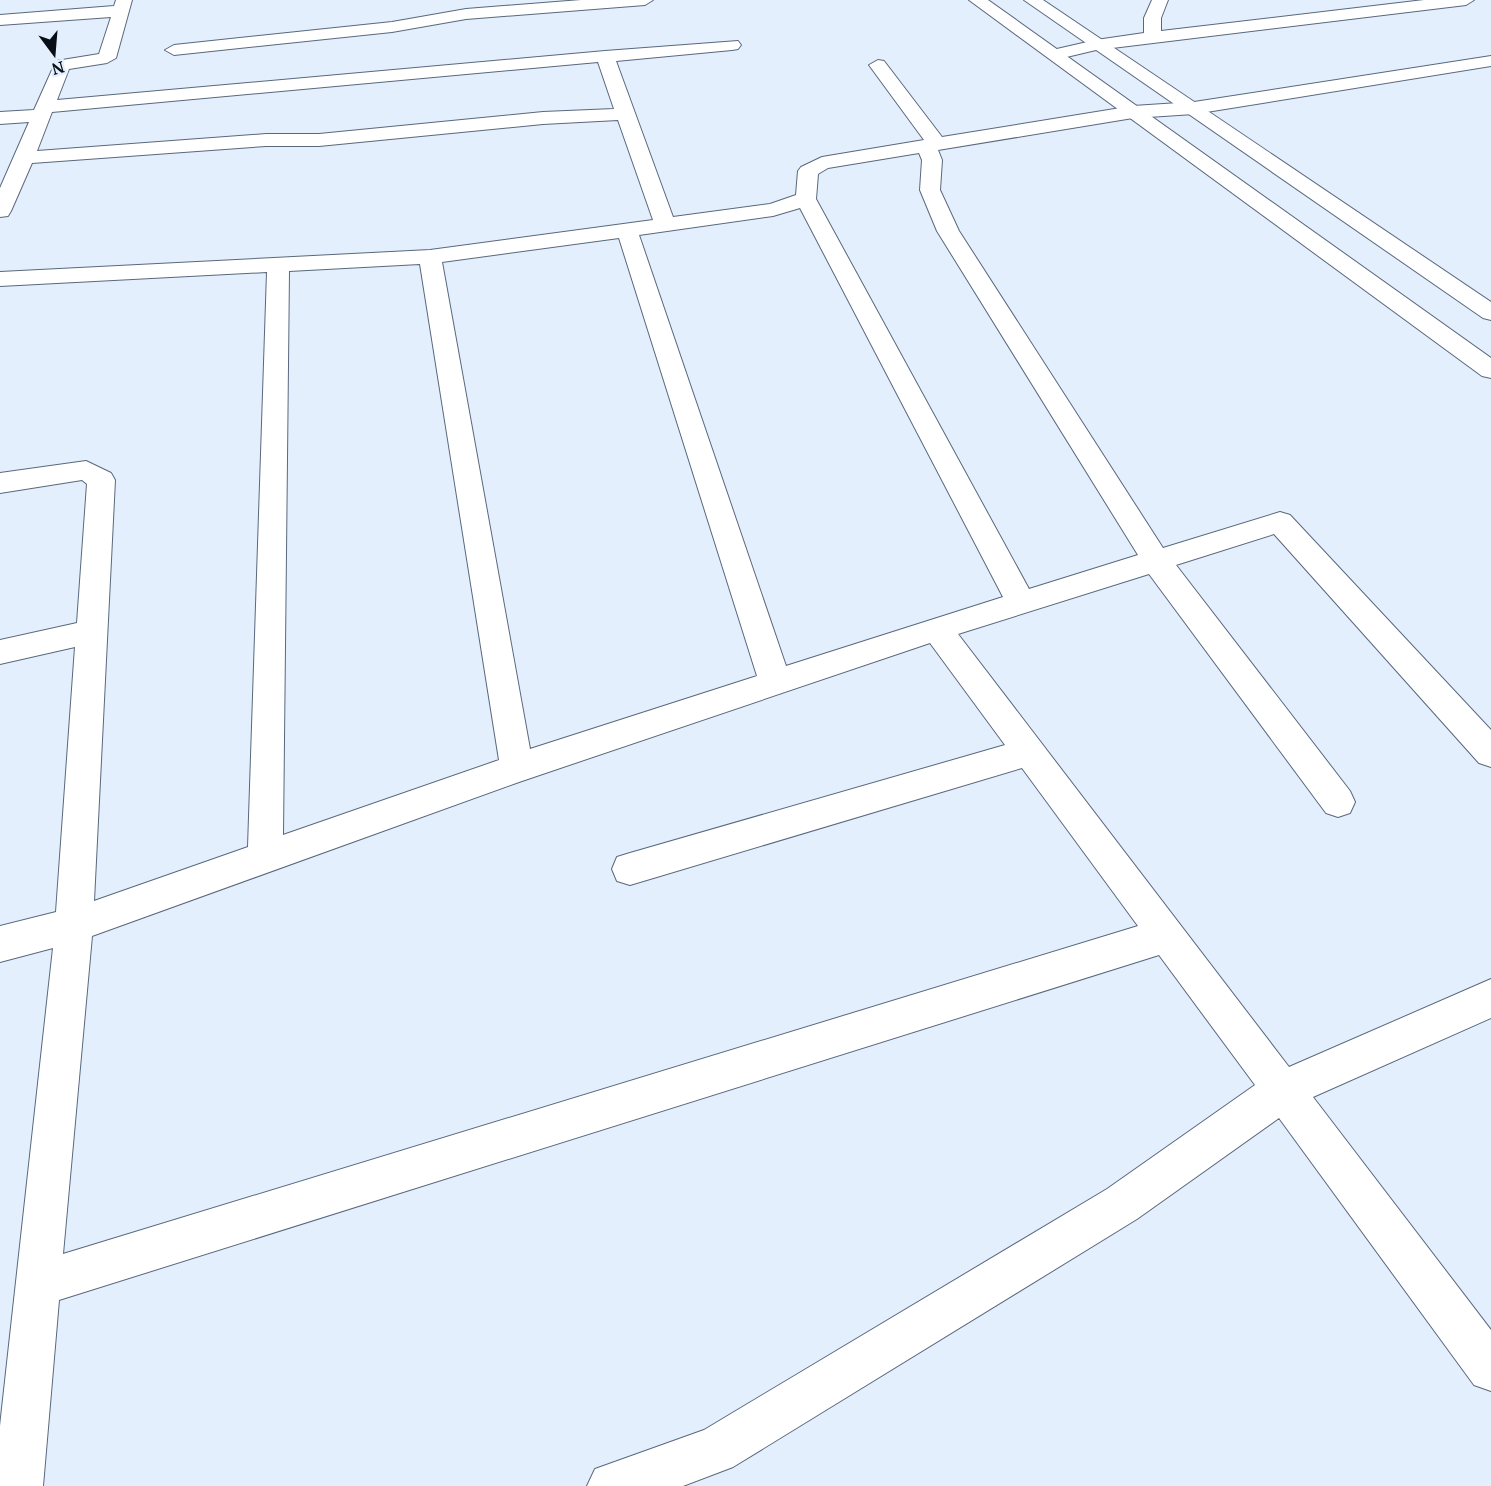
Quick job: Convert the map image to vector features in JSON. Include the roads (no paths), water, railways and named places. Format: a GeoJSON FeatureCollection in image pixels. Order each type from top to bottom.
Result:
{"type":"FeatureCollection","features":[{"type":"Feature","properties":{"kind":"street"},"geometry":{"type":"LineString","coordinates":[[174,50],[392,27],[466,15],[645,0]]}},
{"type":"Feature","properties":{"kind":"street"},"geometry":{"type":"LineString","coordinates":[[977,0],[1491,370]]}},
{"type":"Feature","properties":{"kind":"street"},"geometry":{"type":"LineString","coordinates":[[1032,0],[1096,45],[1194,108],[1491,313]]}},
{"type":"Feature","properties":{"kind":"street"},"geometry":{"type":"LineString","coordinates":[[1154,37],[1150,26],[1153,11],[1160,0]]}},
{"type":"Feature","properties":{"kind":"street"},"geometry":{"type":"LineString","coordinates":[[1054,55],[1096,45],[1154,37],[1466,0]]}},
{"type":"Feature","properties":{"kind":"street"},"geometry":{"type":"LineString","coordinates":[[0,20],[122,5],[106,58],[62,65],[0,211]]}},
{"type":"Feature","properties":{"kind":"street"},"geometry":{"type":"LineString","coordinates":[[0,118],[44,111],[732,45]]}},
{"type":"Feature","properties":{"kind":"street"},"geometry":{"type":"LineString","coordinates":[[605,56],[665,225]]}},
{"type":"Feature","properties":{"kind":"street"},"geometry":{"type":"LineString","coordinates":[[1021,602],[806,199],[808,171],[813,166],[1132,112],[1194,108],[1491,61]]}},
{"type":"Feature","properties":{"kind":"street"},"geometry":{"type":"LineString","coordinates":[[878,65],[932,145],[930,190],[948,231],[1156,561],[1338,802]]}},
{"type":"Feature","properties":{"kind":"street"},"geometry":{"type":"LineString","coordinates":[[24,158],[266,140],[342,138],[543,118],[626,114]]}},
{"type":"Feature","properties":{"kind":"street"},"geometry":{"type":"LineString","coordinates":[[0,279],[430,257],[773,210],[806,199]]}},
{"type":"Feature","properties":{"kind":"street"},"geometry":{"type":"LineString","coordinates":[[627,230],[775,682]]}},
{"type":"Feature","properties":{"kind":"street"},"geometry":{"type":"LineString","coordinates":[[430,257],[517,768]]}},
{"type":"Feature","properties":{"kind":"street"},"geometry":{"type":"LineString","coordinates":[[265,857],[278,266]]}},
{"type":"Feature","properties":{"kind":"street"},"geometry":{"type":"LineString","coordinates":[[0,483],[86,470],[101,480],[74,925],[18,1486]]}},
{"type":"Feature","properties":{"kind":"street"},"geometry":{"type":"LineString","coordinates":[[0,944],[74,925],[517,768],[775,682],[1021,602],[1280,522],[1491,753]]}},
{"type":"Feature","properties":{"kind":"street"},"geometry":{"type":"LineString","coordinates":[[937,629],[1491,1368]]}},
{"type":"Feature","properties":{"kind":"street"},"geometry":{"type":"LineString","coordinates":[[0,652],[91,632]]}},
{"type":"Feature","properties":{"kind":"street"},"geometry":{"type":"LineString","coordinates":[[630,869],[1030,752]]}},
{"type":"Feature","properties":{"kind":"street"},"geometry":{"type":"LineString","coordinates":[[38,1284],[1167,935]]}},
{"type":"Feature","properties":{"kind":"street"},"geometry":{"type":"LineString","coordinates":[[612,1486],[716,1449],[1122,1204],[1283,1090],[1491,998]]}}]}
